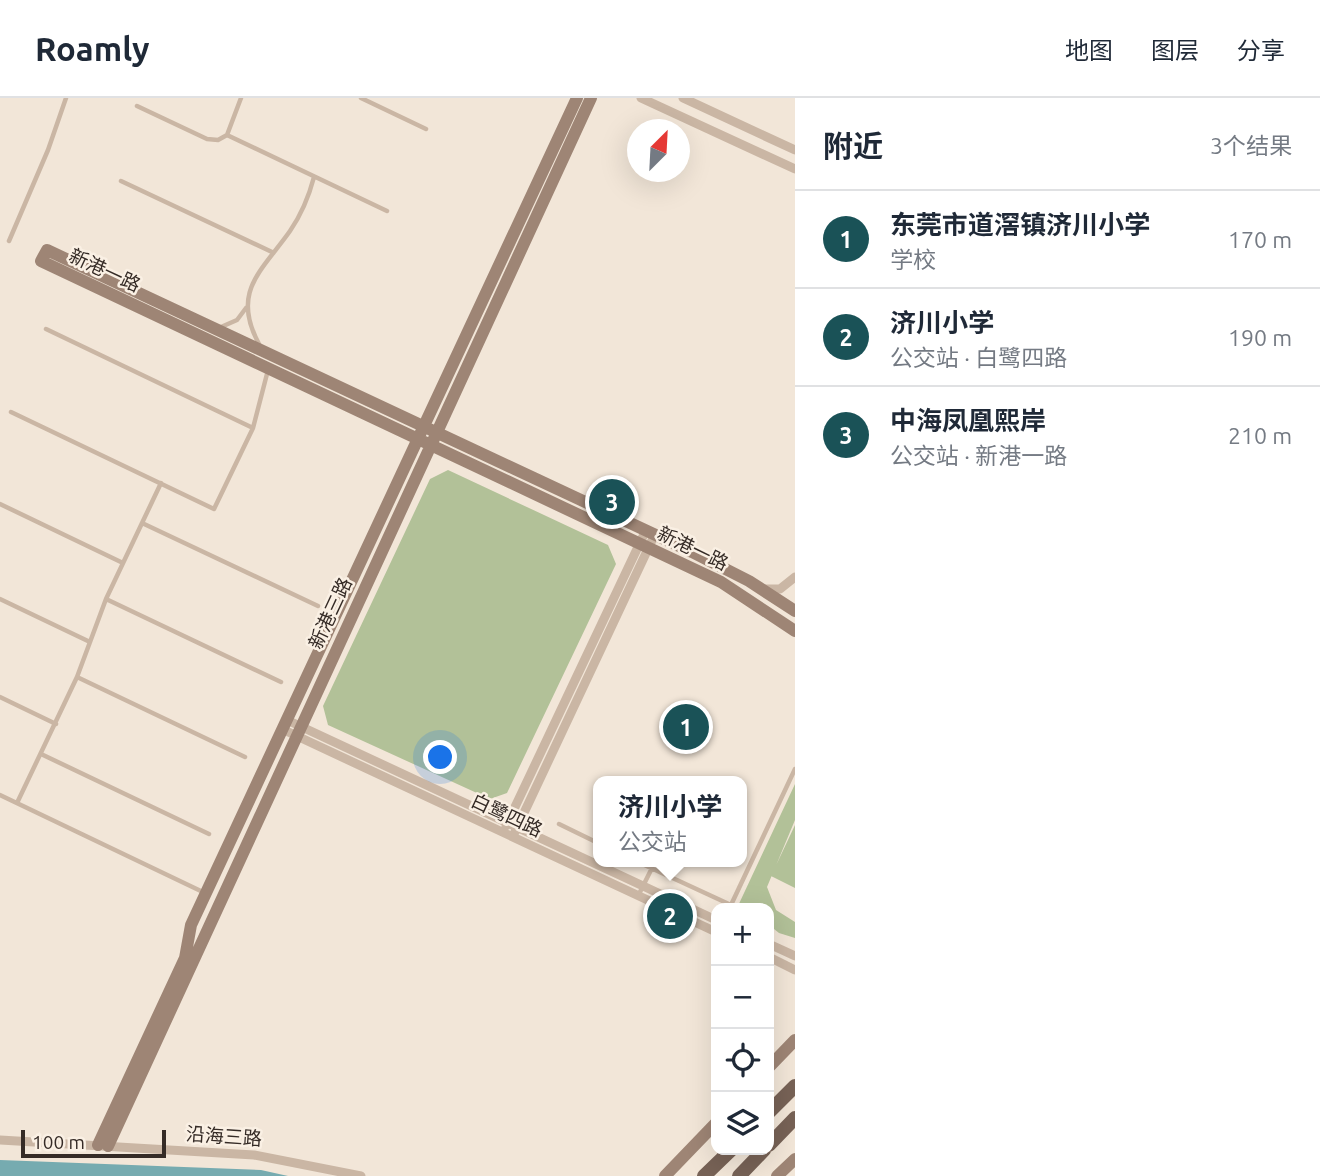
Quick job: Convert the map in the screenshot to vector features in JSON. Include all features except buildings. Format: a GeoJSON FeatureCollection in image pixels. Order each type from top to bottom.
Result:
{"type":"FeatureCollection","features":[{"type":"Feature","properties":{"kind":"main road"},"geometry":{"type":"LineString","coordinates":[[774,1107],[795,1086]]}},
{"type":"Feature","properties":{"kind":"main road"},"geometry":{"type":"LineString","coordinates":[[774,1140],[792,1122]]}},
{"type":"Feature","properties":{"kind":"main road"},"geometry":{"type":"LineString","coordinates":[[704,1176],[726,1155]]}},
{"type":"Feature","properties":{"kind":"main road"},"geometry":{"type":"LineString","coordinates":[[738,1176],[759,1155]]}},
{"type":"Feature","properties":{"kind":"street","name":"新港三路"},"geometry":{"type":"LineString","coordinates":[[103,1145],[291,727],[424,442],[577,98]]}},
{"type":"Feature","properties":{"kind":"street","name":"新港三路"},"geometry":{"type":"LineString","coordinates":[[430,428],[591,98]]}},
{"type":"Feature","properties":{"kind":"street"},"geometry":{"type":"LineString","coordinates":[[641,98],[795,169]]}},
{"type":"Feature","properties":{"kind":"street"},"geometry":{"type":"LineString","coordinates":[[683,98],[795,150]]}},
{"type":"Feature","properties":{"kind":"street","name":"新港一路"},"geometry":{"type":"LineString","coordinates":[[795,611],[763,589],[651,532],[214,327],[47,250],[41,261],[743,594],[795,631]]}},
{"type":"Feature","properties":{"kind":"street"},"geometry":{"type":"LineString","coordinates":[[505,828],[651,532]]}},
{"type":"Feature","properties":{"kind":"street"},"geometry":{"type":"LineString","coordinates":[[515,832],[644,546]]}},
{"type":"Feature","properties":{"kind":"street"},"geometry":{"type":"LineString","coordinates":[[763,589],[780,589],[795,577]]}},
{"type":"Feature","properties":{"kind":"street","name":"新港三路"},"geometry":{"type":"LineString","coordinates":[[103,1145],[185,958],[189,932],[206,893],[291,727]]}},
{"type":"Feature","properties":{"kind":"street","name":"白鹭四路"},"geometry":{"type":"LineString","coordinates":[[291,727],[505,828],[593,865]]}},
{"type":"Feature","properties":{"kind":"street","name":"白鹭四路"},"geometry":{"type":"LineString","coordinates":[[515,832],[638,896],[711,930]]}},
{"type":"Feature","properties":{"kind":"street","name":"白鹭四路"},"geometry":{"type":"LineString","coordinates":[[598,867],[711,918]]}},
{"type":"Feature","properties":{"kind":"street"},"geometry":{"type":"LineString","coordinates":[[774,946],[795,956]]}},
{"type":"Feature","properties":{"kind":"street"},"geometry":{"type":"LineString","coordinates":[[774,960],[795,970]]}},
{"type":"Feature","properties":{"kind":"street"},"geometry":{"type":"LineString","coordinates":[[774,1063],[795,1040]]}},
{"type":"Feature","properties":{"kind":"street"},"geometry":{"type":"LineString","coordinates":[[665,1176],[711,1129]]}},
{"type":"Feature","properties":{"kind":"street","name":"沿海三路"},"geometry":{"type":"LineString","coordinates":[[0,1140],[273,1157],[360,1176]]}},
{"type":"Feature","properties":{"kind":"street"},"geometry":{"type":"LineString","coordinates":[[778,1176],[795,1158]]}},
{"type":"Feature","properties":{"kind":"lane"},"geometry":{"type":"LineString","coordinates":[[9,241],[48,150],[66,98]]}},
{"type":"Feature","properties":{"kind":"lane"},"geometry":{"type":"LineString","coordinates":[[137,106],[207,139],[218,140],[227,135],[241,98]]}},
{"type":"Feature","properties":{"kind":"lane"},"geometry":{"type":"LineString","coordinates":[[361,98],[426,129]]}},
{"type":"Feature","properties":{"kind":"lane"},"geometry":{"type":"LineString","coordinates":[[227,135],[387,211]]}},
{"type":"Feature","properties":{"kind":"lane"},"geometry":{"type":"LineString","coordinates":[[262,350],[253,334],[247,307],[253,279],[298,217],[314,177]]}},
{"type":"Feature","properties":{"kind":"lane"},"geometry":{"type":"LineString","coordinates":[[121,181],[272,252]]}},
{"type":"Feature","properties":{"kind":"lane"},"geometry":{"type":"LineString","coordinates":[[214,327],[230,325],[247,307]]}},
{"type":"Feature","properties":{"kind":"lane"},"geometry":{"type":"LineString","coordinates":[[46,329],[253,428]]}},
{"type":"Feature","properties":{"kind":"lane"},"geometry":{"type":"LineString","coordinates":[[10,412],[214,509],[253,428],[268,369]]}},
{"type":"Feature","properties":{"kind":"lane"},"geometry":{"type":"LineString","coordinates":[[18,803],[77,677],[106,599],[161,484]]}},
{"type":"Feature","properties":{"kind":"lane"},"geometry":{"type":"LineString","coordinates":[[0,504],[123,563]]}},
{"type":"Feature","properties":{"kind":"lane"},"geometry":{"type":"LineString","coordinates":[[142,523],[318,606]]}},
{"type":"Feature","properties":{"kind":"lane"},"geometry":{"type":"LineString","coordinates":[[0,599],[90,642]]}},
{"type":"Feature","properties":{"kind":"lane"},"geometry":{"type":"LineString","coordinates":[[106,599],[281,682]]}},
{"type":"Feature","properties":{"kind":"lane"},"geometry":{"type":"LineString","coordinates":[[77,677],[245,757]]}},
{"type":"Feature","properties":{"kind":"lane"},"geometry":{"type":"LineString","coordinates":[[0,697],[56,723]]}},
{"type":"Feature","properties":{"kind":"lane"},"geometry":{"type":"LineString","coordinates":[[41,754],[209,834]]}},
{"type":"Feature","properties":{"kind":"lane"},"geometry":{"type":"LineString","coordinates":[[638,896],[652,868],[731,905],[795,769]]}},
{"type":"Feature","properties":{"kind":"lane"},"geometry":{"type":"LineString","coordinates":[[0,795],[206,893]]}},
{"type":"Feature","properties":{"kind":"lane"},"geometry":{"type":"LineString","coordinates":[[559,824],[593,841]]}},
{"type":"Feature","properties":{"kind":"green space"},"geometry":{"type":"Polygon","coordinates":[[[448,470],[608,545],[616,564],[507,793],[490,799],[328,725],[323,706],[430,479],[448,470]]]}},
{"type":"Feature","properties":{"kind":"green space"},"geometry":{"type":"Polygon","coordinates":[[[795,784],[795,820],[767,887],[773,903],[739,903],[795,784]]]}},
{"type":"Feature","properties":{"kind":"green space"},"geometry":{"type":"Polygon","coordinates":[[[795,825],[795,888],[771,876],[795,825]]]}},
{"type":"Feature","properties":{"kind":"green space"},"geometry":{"type":"Polygon","coordinates":[[[774,905],[776,910],[795,922],[795,938],[774,929],[774,905]]]}},
{"type":"Feature","properties":{"kind":"water"},"geometry":{"type":"Polygon","coordinates":[[[0,1160],[261,1170],[288,1176],[0,1176],[0,1160]]]}},
{"type":"Feature","properties":{"kind":"place","name":"中海凤凰熙岸"},"geometry":{"type":"Point","coordinates":[612,502]}},
{"type":"Feature","properties":{"kind":"place","name":"东莞市道滘镇济川小学"},"geometry":{"type":"Point","coordinates":[686,727]}},
{"type":"Feature","properties":{"kind":"place","name":"济川小学"},"geometry":{"type":"Point","coordinates":[670,916]}}]}
